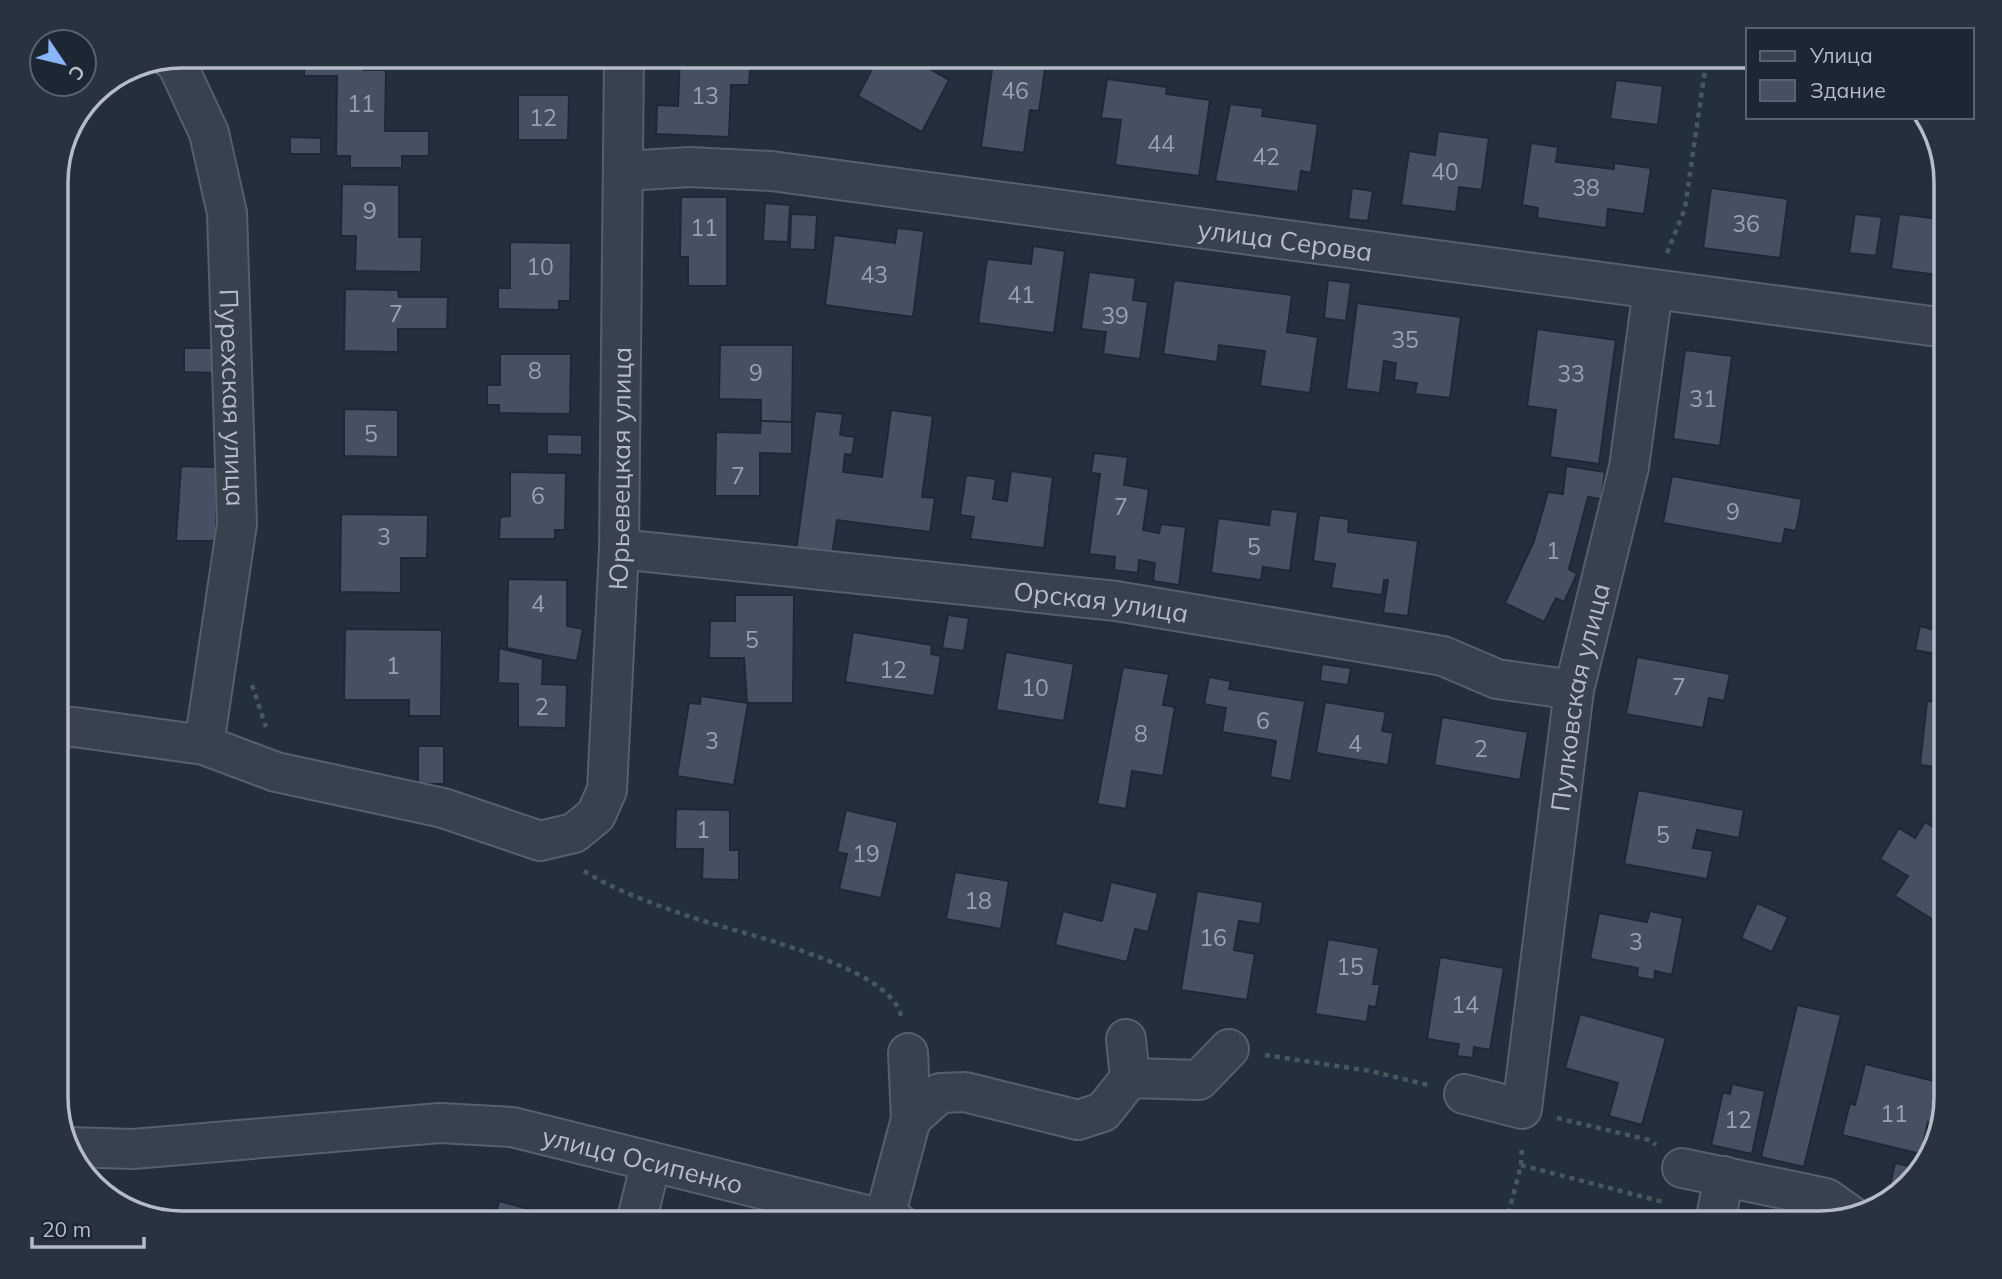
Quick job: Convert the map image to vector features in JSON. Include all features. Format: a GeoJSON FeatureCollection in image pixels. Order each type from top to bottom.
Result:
{"type":"FeatureCollection","features":[{"type":"Feature","properties":{"kind":"street","name":"Пурехская улица"},"geometry":{"type":"LineString","coordinates":[[179,68],[209,133],[227,213],[237,524],[204,745]]}},
{"type":"Feature","properties":{"kind":"street","name":"Юрьевецкая улица"},"geometry":{"type":"LineString","coordinates":[[540,841],[575,833],[596,815],[607,790],[620,549],[624,68]]}},
{"type":"Feature","properties":{"kind":"street","name":"улица Серова"},"geometry":{"type":"LineString","coordinates":[[625,171],[690,167],[771,171],[1934,326]]}},
{"type":"Feature","properties":{"kind":"street","name":"Пулковская улица"},"geometry":{"type":"LineString","coordinates":[[1522,1109],[1574,690],[1629,467],[1653,289]]}},
{"type":"Feature","properties":{"kind":"street","name":"Орская улица"},"geometry":{"type":"LineString","coordinates":[[620,549],[1116,601],[1443,656],[1497,679],[1574,690]]}},
{"type":"Feature","properties":{"kind":"street"},"geometry":{"type":"LineString","coordinates":[[68,727],[204,745],[276,772],[443,808],[540,841]]}},
{"type":"Feature","properties":{"kind":"street"},"geometry":{"type":"LineString","coordinates":[[911,1119],[940,1093],[965,1092],[1078,1120],[1103,1112],[1130,1078],[1126,1040]]}},
{"type":"Feature","properties":{"kind":"street"},"geometry":{"type":"LineString","coordinates":[[1130,1078],[1199,1080],[1229,1049]]}},
{"type":"Feature","properties":{"kind":"street"},"geometry":{"type":"LineString","coordinates":[[893,1211],[911,1119],[908,1052]]}},
{"type":"Feature","properties":{"kind":"street"},"geometry":{"type":"LineString","coordinates":[[1464,1094],[1522,1109]]}},
{"type":"Feature","properties":{"kind":"street","name":"улица Осипенко"},"geometry":{"type":"LineString","coordinates":[[81,1147],[133,1149],[440,1123],[512,1127],[851,1211]]}},
{"type":"Feature","properties":{"kind":"street"},"geometry":{"type":"LineString","coordinates":[[639,1211],[651,1161]]}},
{"type":"Feature","properties":{"kind":"street"},"geometry":{"type":"LineString","coordinates":[[1682,1168],[1826,1198],[1841,1209]]}},
{"type":"Feature","properties":{"kind":"street"},"geometry":{"type":"LineString","coordinates":[[1718,1211],[1724,1176]]}},
{"type":"Feature","properties":{"kind":"path"},"geometry":{"type":"LineString","coordinates":[[1653,289],[1685,208],[1705,68]]}},
{"type":"Feature","properties":{"kind":"path"},"geometry":{"type":"LineString","coordinates":[[220,636],[255,688],[276,772]]}},
{"type":"Feature","properties":{"kind":"path"},"geometry":{"type":"LineString","coordinates":[[540,841],[591,875],[687,916],[835,962],[846,968],[879,987],[899,1009],[908,1052]]}},
{"type":"Feature","properties":{"kind":"path"},"geometry":{"type":"LineString","coordinates":[[1229,1049],[1370,1071],[1464,1094]]}},
{"type":"Feature","properties":{"kind":"path"},"geometry":{"type":"LineString","coordinates":[[1509,1211],[1521,1165],[1522,1109],[1649,1140],[1682,1168]]}},
{"type":"Feature","properties":{"kind":"path"},"geometry":{"type":"LineString","coordinates":[[1521,1165],[1684,1211]]}},
{"type":"Feature","properties":{"kind":"building"},"geometry":{"type":"Polygon","coordinates":[[[304,68],[386,70],[385,131],[429,131],[429,156],[402,156],[402,168],[350,168],[350,156],[336,156],[337,76],[304,76],[304,68]]]}},
{"type":"Feature","properties":{"kind":"building"},"geometry":{"type":"Polygon","coordinates":[[[680,68],[750,68],[749,85],[731,85],[729,137],[656,134],[657,105],[678,106],[680,68]]]}},
{"type":"Feature","properties":{"kind":"building"},"geometry":{"type":"Polygon","coordinates":[[[873,68],[928,68],[949,80],[922,132],[858,96],[873,68]]]}},
{"type":"Feature","properties":{"kind":"building"},"geometry":{"type":"Polygon","coordinates":[[[992,68],[1045,69],[1039,111],[1030,110],[1024,153],[981,147],[992,68]]]}},
{"type":"Feature","properties":{"kind":"building"},"geometry":{"type":"Polygon","coordinates":[[[1107,79],[1167,87],[1166,94],[1210,100],[1199,176],[1115,165],[1121,120],[1101,118],[1107,79]]]}},
{"type":"Feature","properties":{"kind":"building"},"geometry":{"type":"Polygon","coordinates":[[[1616,80],[1663,86],[1658,125],[1610,119],[1616,80]]]}},
{"type":"Feature","properties":{"kind":"building"},"geometry":{"type":"Polygon","coordinates":[[[518,95],[569,95],[568,140],[518,140],[518,95]]]}},
{"type":"Feature","properties":{"kind":"building"},"geometry":{"type":"Polygon","coordinates":[[[1230,104],[1263,108],[1262,116],[1318,124],[1311,173],[1301,171],[1298,192],[1215,181],[1230,104]]]}},
{"type":"Feature","properties":{"kind":"building"},"geometry":{"type":"Polygon","coordinates":[[[1438,131],[1489,138],[1482,190],[1459,187],[1456,212],[1401,205],[1409,151],[1435,155],[1438,131]]]}},
{"type":"Feature","properties":{"kind":"building"},"geometry":{"type":"Polygon","coordinates":[[[290,137],[321,138],[321,154],[290,154],[290,137]]]}},
{"type":"Feature","properties":{"kind":"building"},"geometry":{"type":"Polygon","coordinates":[[[1531,143],[1558,147],[1556,162],[1614,169],[1614,163],[1651,168],[1644,214],[1608,209],[1606,228],[1537,218],[1538,208],[1522,205],[1531,143]]]}},
{"type":"Feature","properties":{"kind":"building"},"geometry":{"type":"Polygon","coordinates":[[[342,184],[399,185],[399,237],[422,237],[421,272],[355,271],[356,236],[341,236],[342,184]]]}},
{"type":"Feature","properties":{"kind":"building"},"geometry":{"type":"Polygon","coordinates":[[[1352,188],[1373,191],[1368,221],[1348,219],[1352,188]]]}},
{"type":"Feature","properties":{"kind":"building"},"geometry":{"type":"Polygon","coordinates":[[[1711,188],[1788,199],[1780,258],[1703,248],[1711,188]]]}},
{"type":"Feature","properties":{"kind":"building"},"geometry":{"type":"Polygon","coordinates":[[[681,197],[727,197],[727,286],[688,286],[688,257],[680,257],[681,197]]]}},
{"type":"Feature","properties":{"kind":"building"},"geometry":{"type":"Polygon","coordinates":[[[765,203],[790,205],[788,242],[763,241],[765,203]]]}},
{"type":"Feature","properties":{"kind":"building"},"geometry":{"type":"Polygon","coordinates":[[[791,214],[817,215],[815,250],[790,249],[791,214]]]}},
{"type":"Feature","properties":{"kind":"building"},"geometry":{"type":"Polygon","coordinates":[[[1855,214],[1882,217],[1876,256],[1849,253],[1855,214]]]}},
{"type":"Feature","properties":{"kind":"building"},"geometry":{"type":"Polygon","coordinates":[[[1899,214],[1934,218],[1934,274],[1891,269],[1899,214]]]}},
{"type":"Feature","properties":{"kind":"building"},"geometry":{"type":"Polygon","coordinates":[[[897,228],[924,231],[913,317],[825,305],[834,235],[895,243],[897,228]]]}},
{"type":"Feature","properties":{"kind":"building"},"geometry":{"type":"Polygon","coordinates":[[[510,242],[571,243],[570,301],[559,301],[559,310],[498,309],[498,288],[510,288],[510,242]]]}},
{"type":"Feature","properties":{"kind":"building"},"geometry":{"type":"Polygon","coordinates":[[[1033,246],[1065,251],[1054,333],[978,323],[987,259],[1031,264],[1033,246]]]}},
{"type":"Feature","properties":{"kind":"building"},"geometry":{"type":"Polygon","coordinates":[[[1089,272],[1136,278],[1133,300],[1148,302],[1140,359],[1103,354],[1106,332],[1081,329],[1089,272]]]}},
{"type":"Feature","properties":{"kind":"building"},"geometry":{"type":"Polygon","coordinates":[[[1174,280],[1292,295],[1287,332],[1318,337],[1310,393],[1260,386],[1265,351],[1219,345],[1217,362],[1163,354],[1174,280]]]}},
{"type":"Feature","properties":{"kind":"building"},"geometry":{"type":"Polygon","coordinates":[[[1328,280],[1351,283],[1346,321],[1324,318],[1328,280]]]}},
{"type":"Feature","properties":{"kind":"building"},"geometry":{"type":"Polygon","coordinates":[[[345,289],[398,290],[399,297],[448,297],[447,329],[398,329],[398,352],[344,351],[345,289]]]}},
{"type":"Feature","properties":{"kind":"building"},"geometry":{"type":"Polygon","coordinates":[[[1357,303],[1461,317],[1450,398],[1415,394],[1417,383],[1394,380],[1396,363],[1384,361],[1380,393],[1346,389],[1357,303]]]}},
{"type":"Feature","properties":{"kind":"building"},"geometry":{"type":"Polygon","coordinates":[[[1537,329],[1616,340],[1599,464],[1550,457],[1556,410],[1527,406],[1537,329]]]}},
{"type":"Feature","properties":{"kind":"building"},"geometry":{"type":"Polygon","coordinates":[[[720,345],[793,345],[792,422],[761,421],[761,400],[719,399],[720,345]]]}},
{"type":"Feature","properties":{"kind":"building"},"geometry":{"type":"Polygon","coordinates":[[[184,348],[216,348],[216,373],[184,372],[184,348]]]}},
{"type":"Feature","properties":{"kind":"building"},"geometry":{"type":"Polygon","coordinates":[[[1685,350],[1732,356],[1720,446],[1673,439],[1685,350]]]}},
{"type":"Feature","properties":{"kind":"building"},"geometry":{"type":"Polygon","coordinates":[[[500,354],[571,354],[570,414],[499,413],[499,405],[487,405],[487,385],[500,385],[500,354]]]}},
{"type":"Feature","properties":{"kind":"building"},"geometry":{"type":"Polygon","coordinates":[[[344,409],[398,410],[398,457],[344,456],[344,409]]]}},
{"type":"Feature","properties":{"kind":"building"},"geometry":{"type":"Polygon","coordinates":[[[891,410],[933,416],[922,497],[935,498],[930,532],[837,520],[832,556],[796,551],[815,411],[843,414],[840,435],[855,437],[852,455],[845,454],[843,472],[882,477],[891,410]]]}},
{"type":"Feature","properties":{"kind":"building"},"geometry":{"type":"Polygon","coordinates":[[[761,421],[792,422],[792,454],[760,453],[760,496],[715,496],[716,432],[760,433],[761,421]]]}},
{"type":"Feature","properties":{"kind":"building"},"geometry":{"type":"Polygon","coordinates":[[[547,434],[582,435],[582,455],[547,454],[547,434]]]}},
{"type":"Feature","properties":{"kind":"building"},"geometry":{"type":"Polygon","coordinates":[[[1094,453],[1128,457],[1124,485],[1149,489],[1143,530],[1159,533],[1161,524],[1186,527],[1179,585],[1153,581],[1155,563],[1139,560],[1138,573],[1114,570],[1115,557],[1089,554],[1100,474],[1091,473],[1094,453]]]}},
{"type":"Feature","properties":{"kind":"building"},"geometry":{"type":"Polygon","coordinates":[[[181,466],[217,467],[216,541],[176,541],[181,466]]]}},
{"type":"Feature","properties":{"kind":"building"},"geometry":{"type":"Polygon","coordinates":[[[1566,466],[1605,472],[1601,499],[1588,497],[1569,569],[1577,574],[1564,602],[1556,598],[1544,622],[1505,603],[1534,541],[1548,492],[1563,494],[1566,466]]]}},
{"type":"Feature","properties":{"kind":"building"},"geometry":{"type":"Polygon","coordinates":[[[1011,471],[1053,477],[1044,548],[970,539],[974,517],[960,515],[966,475],[996,479],[993,499],[1007,501],[1011,471]]]}},
{"type":"Feature","properties":{"kind":"building"},"geometry":{"type":"Polygon","coordinates":[[[510,472],[566,473],[565,530],[555,530],[555,539],[499,539],[500,517],[510,516],[510,472]]]}},
{"type":"Feature","properties":{"kind":"building"},"geometry":{"type":"Polygon","coordinates":[[[1672,476],[1802,499],[1796,531],[1785,529],[1782,544],[1663,523],[1672,476]]]}},
{"type":"Feature","properties":{"kind":"building"},"geometry":{"type":"Polygon","coordinates":[[[1271,509],[1298,512],[1290,571],[1263,567],[1261,580],[1211,573],[1218,518],[1269,525],[1271,509]]]}},
{"type":"Feature","properties":{"kind":"building"},"geometry":{"type":"Polygon","coordinates":[[[341,514],[428,515],[427,558],[401,558],[401,593],[340,592],[341,514]]]}},
{"type":"Feature","properties":{"kind":"building"},"geometry":{"type":"Polygon","coordinates":[[[1319,515],[1349,519],[1348,532],[1418,541],[1408,616],[1383,613],[1388,580],[1384,580],[1382,595],[1331,588],[1335,564],[1313,561],[1319,515]]]}},
{"type":"Feature","properties":{"kind":"building"},"geometry":{"type":"Polygon","coordinates":[[[508,579],[567,580],[567,626],[583,629],[577,661],[507,648],[508,579]]]}},
{"type":"Feature","properties":{"kind":"building"},"geometry":{"type":"Polygon","coordinates":[[[735,595],[794,595],[793,703],[747,703],[744,658],[709,658],[710,621],[735,621],[735,595]]]}},
{"type":"Feature","properties":{"kind":"building"},"geometry":{"type":"Polygon","coordinates":[[[948,615],[969,618],[964,651],[942,648],[948,615]]]}},
{"type":"Feature","properties":{"kind":"building"},"geometry":{"type":"Polygon","coordinates":[[[1920,626],[1934,630],[1934,654],[1915,650],[1920,626]]]}},
{"type":"Feature","properties":{"kind":"building"},"geometry":{"type":"Polygon","coordinates":[[[345,629],[442,630],[441,716],[409,716],[409,700],[344,700],[345,629]]]}},
{"type":"Feature","properties":{"kind":"building"},"geometry":{"type":"Polygon","coordinates":[[[853,632],[932,645],[931,654],[941,656],[934,696],[845,682],[853,632]]]}},
{"type":"Feature","properties":{"kind":"building"},"geometry":{"type":"Polygon","coordinates":[[[499,648],[543,659],[542,684],[567,685],[566,728],[518,727],[518,684],[498,683],[499,648]]]}},
{"type":"Feature","properties":{"kind":"building"},"geometry":{"type":"Polygon","coordinates":[[[1006,652],[1074,664],[1064,721],[996,710],[1006,652]]]}},
{"type":"Feature","properties":{"kind":"building"},"geometry":{"type":"Polygon","coordinates":[[[1637,657],[1730,674],[1724,701],[1709,698],[1703,728],[1626,714],[1637,657]]]}},
{"type":"Feature","properties":{"kind":"building"},"geometry":{"type":"Polygon","coordinates":[[[1322,664],[1351,668],[1348,685],[1320,681],[1322,664]]]}},
{"type":"Feature","properties":{"kind":"building"},"geometry":{"type":"Polygon","coordinates":[[[1123,667],[1169,674],[1163,705],[1175,707],[1163,776],[1132,771],[1126,809],[1097,804],[1123,667]]]}},
{"type":"Feature","properties":{"kind":"building"},"geometry":{"type":"Polygon","coordinates":[[[1209,677],[1231,681],[1229,689],[1305,701],[1291,781],[1270,777],[1276,741],[1222,732],[1226,708],[1204,704],[1209,677]]]}},
{"type":"Feature","properties":{"kind":"building"},"geometry":{"type":"Polygon","coordinates":[[[701,696],[748,703],[734,785],[677,776],[689,703],[700,704],[701,696]]]}},
{"type":"Feature","properties":{"kind":"building"},"geometry":{"type":"Polygon","coordinates":[[[1927,701],[1934,702],[1934,767],[1920,765],[1927,701]]]}},
{"type":"Feature","properties":{"kind":"building"},"geometry":{"type":"Polygon","coordinates":[[[1325,702],[1386,712],[1382,731],[1393,733],[1388,765],[1316,753],[1325,702]]]}},
{"type":"Feature","properties":{"kind":"building"},"geometry":{"type":"Polygon","coordinates":[[[1442,717],[1528,732],[1520,780],[1434,765],[1442,717]]]}},
{"type":"Feature","properties":{"kind":"building"},"geometry":{"type":"Polygon","coordinates":[[[418,746],[444,746],[444,784],[418,784],[418,746]]]}},
{"type":"Feature","properties":{"kind":"building"},"geometry":{"type":"Polygon","coordinates":[[[1638,790],[1744,810],[1739,838],[1697,830],[1693,848],[1713,851],[1707,879],[1624,864],[1638,790]]]}},
{"type":"Feature","properties":{"kind":"building"},"geometry":{"type":"Polygon","coordinates":[[[676,809],[730,810],[730,850],[739,850],[739,880],[702,879],[703,849],[675,849],[676,809]]]}},
{"type":"Feature","properties":{"kind":"building"},"geometry":{"type":"Polygon","coordinates":[[[846,810],[898,822],[881,898],[839,889],[847,854],[837,852],[846,810]]]}},
{"type":"Feature","properties":{"kind":"building"},"geometry":{"type":"Polygon","coordinates":[[[1925,822],[1934,828],[1934,920],[1895,896],[1908,876],[1880,859],[1899,828],[1915,838],[1925,822]]]}},
{"type":"Feature","properties":{"kind":"building"},"geometry":{"type":"Polygon","coordinates":[[[955,872],[1009,881],[1001,929],[946,919],[955,872]]]}},
{"type":"Feature","properties":{"kind":"building"},"geometry":{"type":"Polygon","coordinates":[[[1111,882],[1158,893],[1148,932],[1135,929],[1127,962],[1055,945],[1063,911],[1102,921],[1111,882]]]}},
{"type":"Feature","properties":{"kind":"building"},"geometry":{"type":"Polygon","coordinates":[[[1197,891],[1263,902],[1260,924],[1239,921],[1234,950],[1255,954],[1247,1000],[1181,990],[1197,891]]]}},
{"type":"Feature","properties":{"kind":"building"},"geometry":{"type":"Polygon","coordinates":[[[1757,903],[1788,917],[1772,952],[1741,938],[1757,903]]]}},
{"type":"Feature","properties":{"kind":"building"},"geometry":{"type":"Polygon","coordinates":[[[1650,911],[1683,918],[1672,975],[1655,971],[1654,980],[1637,977],[1638,968],[1590,959],[1599,913],[1647,922],[1650,911]]]}},
{"type":"Feature","properties":{"kind":"building"},"geometry":{"type":"Polygon","coordinates":[[[1328,939],[1379,948],[1373,984],[1380,984],[1376,1007],[1369,1006],[1367,1022],[1315,1014],[1328,939]]]}},
{"type":"Feature","properties":{"kind":"building"},"geometry":{"type":"Polygon","coordinates":[[[1440,957],[1504,968],[1490,1050],[1474,1047],[1473,1058],[1457,1056],[1459,1044],[1427,1039],[1440,957]]]}},
{"type":"Feature","properties":{"kind":"building"},"geometry":{"type":"Polygon","coordinates":[[[1797,1005],[1841,1015],[1804,1167],[1761,1157],[1797,1005]]]}},
{"type":"Feature","properties":{"kind":"building"},"geometry":{"type":"Polygon","coordinates":[[[1580,1014],[1666,1038],[1642,1125],[1609,1116],[1618,1083],[1565,1068],[1580,1014]]]}},
{"type":"Feature","properties":{"kind":"building"},"geometry":{"type":"Polygon","coordinates":[[[1865,1064],[1934,1081],[1931,1123],[1928,1122],[1918,1153],[1842,1135],[1850,1103],[1855,1105],[1865,1064]]]}},
{"type":"Feature","properties":{"kind":"building"},"geometry":{"type":"Polygon","coordinates":[[[1732,1084],[1765,1091],[1752,1154],[1711,1145],[1723,1092],[1730,1094],[1732,1084]]]}},
{"type":"Feature","properties":{"kind":"building"},"geometry":{"type":"Polygon","coordinates":[[[1895,1163],[1909,1166],[1900,1177],[1890,1186],[1895,1163]]]}},
{"type":"Feature","properties":{"kind":"building"},"geometry":{"type":"Polygon","coordinates":[[[499,1201],[536,1211],[496,1211],[499,1201]]]}}]}
